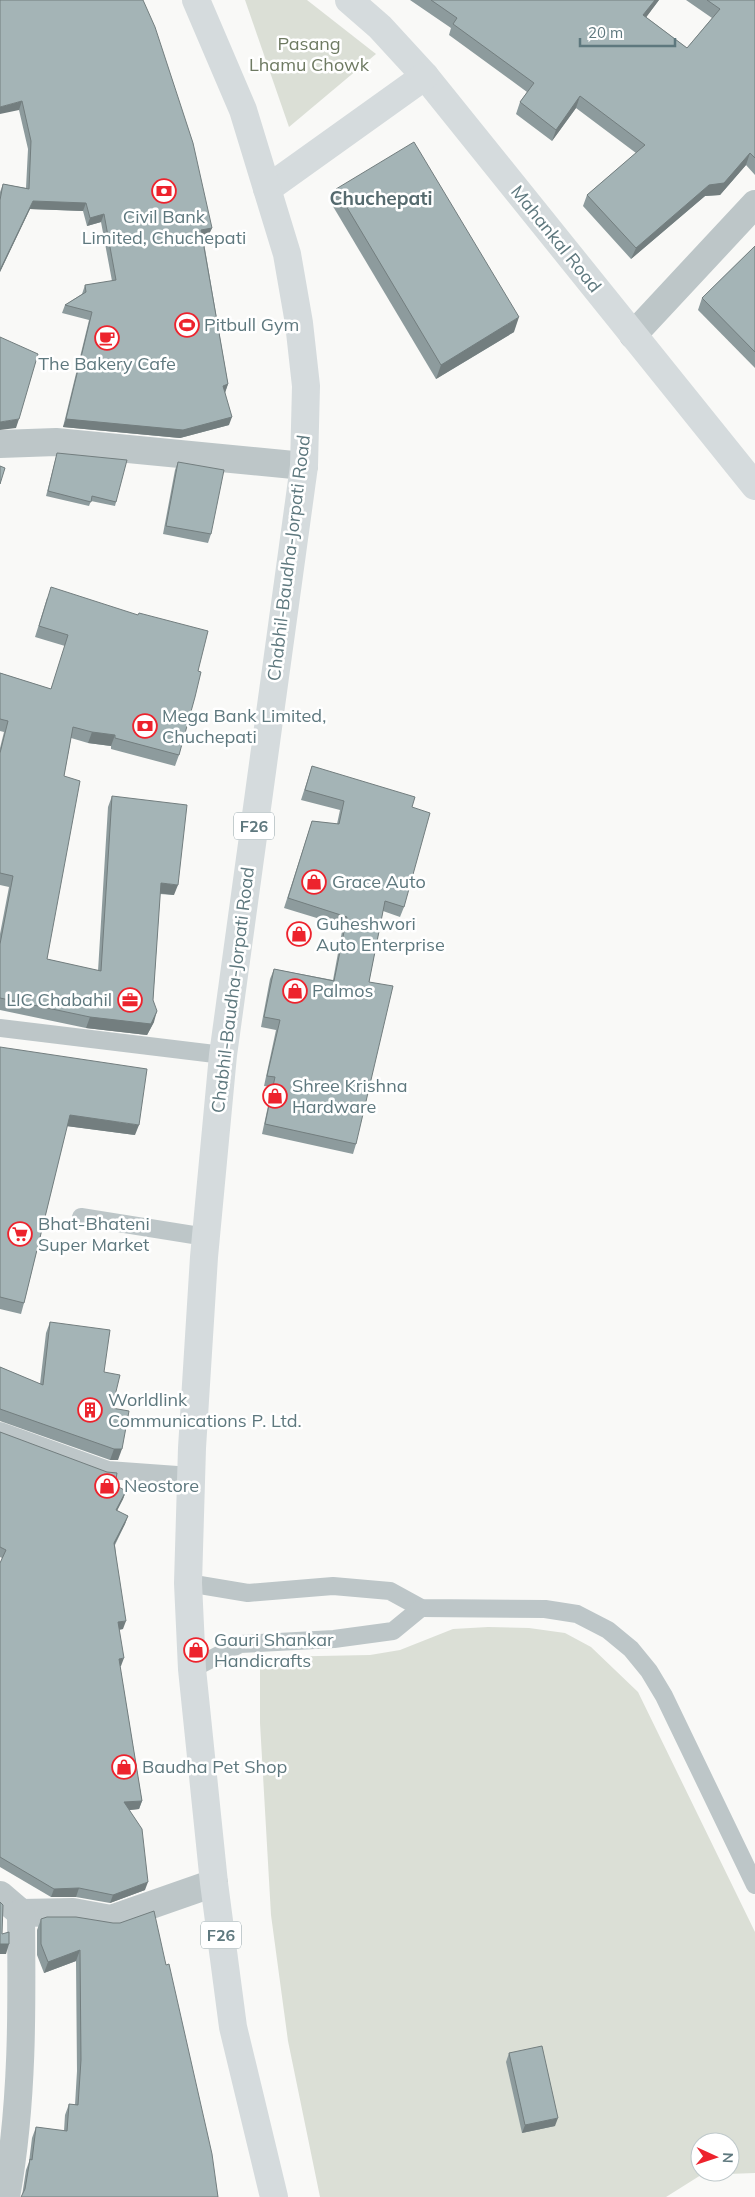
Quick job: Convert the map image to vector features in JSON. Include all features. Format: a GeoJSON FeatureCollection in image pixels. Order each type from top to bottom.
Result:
{"type":"FeatureCollection","features":[{"type":"Feature","properties":{"kind":"main road","name":"Chabhil-Baudha-Jorpati Road"},"geometry":{"type":"LineString","coordinates":[[192,1669],[188,1583],[191,1476],[206,1237],[223,1055],[304,466],[306,386],[299,323],[287,254],[243,110],[196,0]]}},
{"type":"Feature","properties":{"kind":"main road","name":"Mahankal Road"},"geometry":{"type":"LineString","coordinates":[[349,0],[380,27],[425,76],[755,486]]}},
{"type":"Feature","properties":{"kind":"main road"},"geometry":{"type":"LineString","coordinates":[[267,189],[425,76]]}},
{"type":"Feature","properties":{"kind":"main road","name":"F26"},"geometry":{"type":"LineString","coordinates":[[192,1669],[214,1883],[233,2028],[274,2197]]}},
{"type":"Feature","properties":{"kind":"street"},"geometry":{"type":"LineString","coordinates":[[633,335],[755,204]]}},
{"type":"Feature","properties":{"kind":"street"},"geometry":{"type":"LineString","coordinates":[[0,444],[56,442],[304,466]]}},
{"type":"Feature","properties":{"kind":"street"},"geometry":{"type":"LineString","coordinates":[[0,1895],[22,1913],[74,1912],[111,1919],[214,1883]]}},
{"type":"Feature","properties":{"kind":"street"},"geometry":{"type":"LineString","coordinates":[[6,2197],[12,2163],[22,2050],[22,1913]]}},
{"type":"Feature","properties":{"kind":"lane"},"geometry":{"type":"LineString","coordinates":[[0,1028],[223,1055]]}},
{"type":"Feature","properties":{"kind":"lane"},"geometry":{"type":"LineString","coordinates":[[81,1218],[206,1237]]}},
{"type":"Feature","properties":{"kind":"lane"},"geometry":{"type":"LineString","coordinates":[[0,1431],[108,1470],[191,1476]]}},
{"type":"Feature","properties":{"kind":"lane"},"geometry":{"type":"LineString","coordinates":[[188,1583],[248,1593],[333,1586],[390,1591],[421,1608],[545,1609],[577,1614],[608,1630],[631,1649],[649,1671],[664,1696],[755,1885]]}},
{"type":"Feature","properties":{"kind":"lane"},"geometry":{"type":"LineString","coordinates":[[192,1669],[240,1644],[334,1639],[393,1631],[421,1608]]}},
{"type":"Feature","properties":{"kind":"green space","name":"Pasang Lhamu Chowk"},"geometry":{"type":"Polygon","coordinates":[[[245,0],[307,0],[376,54],[289,127],[245,0]]]}},
{"type":"Feature","properties":{"kind":"green space"},"geometry":{"type":"Polygon","coordinates":[[[488,1627],[529,1628],[565,1633],[591,1647],[638,1692],[755,1932],[755,2173],[740,2174],[740,2132],[690,2132],[690,2182],[666,2197],[320,2197],[288,2041],[271,1915],[260,1723],[260,1667],[268,1657],[370,1655],[400,1650],[453,1629],[488,1627]]]}},
{"type":"Feature","properties":{"kind":"building"},"geometry":{"type":"Polygon","coordinates":[[[0,0],[143,0],[155,27],[193,143],[212,228],[201,230],[228,384],[223,386],[232,417],[183,430],[66,419],[92,312],[65,305],[86,292],[85,285],[116,280],[104,214],[90,218],[86,203],[33,201],[0,270],[0,200],[3,184],[29,189],[31,141],[22,101],[0,107],[0,0]]]}},
{"type":"Feature","properties":{"kind":"building"},"geometry":{"type":"Polygon","coordinates":[[[431,0],[655,0],[643,15],[687,48],[720,9],[707,0],[755,0],[755,158],[750,153],[724,183],[709,185],[636,248],[587,195],[645,145],[580,96],[556,130],[520,102],[534,83],[453,24],[457,18],[431,0]]]}},
{"type":"Feature","properties":{"kind":"building"},"geometry":{"type":"Polygon","coordinates":[[[414,142],[519,317],[441,365],[336,189],[414,142]]]}},
{"type":"Feature","properties":{"kind":"building"},"geometry":{"type":"Polygon","coordinates":[[[755,246],[755,352],[702,298],[755,246]]]}},
{"type":"Feature","properties":{"kind":"building"},"geometry":{"type":"Polygon","coordinates":[[[0,337],[38,354],[19,419],[0,422],[0,337]]]}},
{"type":"Feature","properties":{"kind":"building"},"geometry":{"type":"Polygon","coordinates":[[[57,453],[127,460],[116,502],[92,496],[91,502],[48,491],[57,453]]]}},
{"type":"Feature","properties":{"kind":"building"},"geometry":{"type":"Polygon","coordinates":[[[178,462],[224,470],[211,534],[166,526],[178,462]]]}},
{"type":"Feature","properties":{"kind":"building"},"geometry":{"type":"Polygon","coordinates":[[[0,466],[5,468],[0,484],[0,466]]]}},
{"type":"Feature","properties":{"kind":"building"},"geometry":{"type":"Polygon","coordinates":[[[51,587],[138,615],[139,613],[208,631],[198,671],[201,672],[179,755],[115,738],[115,735],[73,727],[64,776],[80,781],[47,959],[101,971],[112,796],[187,805],[178,885],[161,883],[153,1000],[157,1011],[151,1024],[90,1017],[0,998],[0,944],[13,876],[0,873],[0,753],[8,721],[0,719],[0,673],[51,689],[68,635],[39,626],[51,587]]]}},
{"type":"Feature","properties":{"kind":"building"},"geometry":{"type":"Polygon","coordinates":[[[312,766],[415,797],[412,807],[430,813],[404,907],[385,901],[369,982],[393,986],[356,1144],[265,1124],[275,1077],[267,1076],[280,1020],[264,1017],[274,969],[334,981],[347,917],[288,898],[312,821],[339,824],[344,801],[305,790],[312,766]]]}},
{"type":"Feature","properties":{"kind":"building"},"geometry":{"type":"Polygon","coordinates":[[[0,1047],[147,1069],[139,1125],[70,1115],[24,1303],[0,1297],[0,1047]]]}},
{"type":"Feature","properties":{"kind":"building"},"geometry":{"type":"Polygon","coordinates":[[[50,1322],[110,1330],[104,1372],[120,1375],[112,1408],[129,1411],[122,1449],[114,1449],[0,1409],[0,1367],[43,1385],[50,1322]]]}},
{"type":"Feature","properties":{"kind":"building"},"geometry":{"type":"Polygon","coordinates":[[[0,1432],[107,1472],[117,1473],[115,1485],[126,1491],[116,1510],[128,1516],[114,1543],[126,1621],[118,1622],[124,1658],[119,1659],[142,1801],[124,1802],[142,1829],[148,1882],[113,1895],[79,1888],[54,1889],[0,1857],[0,1563],[6,1550],[0,1547],[0,1432]]]}},
{"type":"Feature","properties":{"kind":"building"},"geometry":{"type":"Polygon","coordinates":[[[0,1902],[3,1905],[2,1934],[9,1932],[9,1944],[0,1944],[0,1902]]]}},
{"type":"Feature","properties":{"kind":"building"},"geometry":{"type":"Polygon","coordinates":[[[154,1911],[166,1965],[169,1964],[212,2154],[218,2197],[21,2197],[25,2189],[30,2159],[32,2160],[36,2127],[67,2131],[69,2104],[78,2105],[81,2060],[80,1950],[48,1962],[41,1944],[41,1919],[47,1917],[76,1917],[120,1923],[154,1911]]]}},
{"type":"Feature","properties":{"kind":"building"},"geometry":{"type":"Polygon","coordinates":[[[542,2046],[558,2118],[525,2125],[509,2053],[542,2046]]]}},
{"type":"Feature","properties":{"kind":"place","name":"Civil Bank Limited, Chuchepati"},"geometry":{"type":"Point","coordinates":[164,191]}},
{"type":"Feature","properties":{"kind":"place","name":"Pitbull Gym"},"geometry":{"type":"Point","coordinates":[187,325]}},
{"type":"Feature","properties":{"kind":"place","name":"The Bakery Cafe"},"geometry":{"type":"Point","coordinates":[107,338]}},
{"type":"Feature","properties":{"kind":"place","name":"Mega Bank Limited, Chuchepati"},"geometry":{"type":"Point","coordinates":[145,726]}},
{"type":"Feature","properties":{"kind":"place","name":"Grace Auto"},"geometry":{"type":"Point","coordinates":[314,882]}},
{"type":"Feature","properties":{"kind":"place","name":"Guheshwori Auto Enterprise"},"geometry":{"type":"Point","coordinates":[299,934]}},
{"type":"Feature","properties":{"kind":"place","name":"Palmos"},"geometry":{"type":"Point","coordinates":[295,991]}},
{"type":"Feature","properties":{"kind":"place","name":"LIC Chabahil"},"geometry":{"type":"Point","coordinates":[130,1000]}},
{"type":"Feature","properties":{"kind":"place","name":"Shree Krishna Hardware"},"geometry":{"type":"Point","coordinates":[275,1096]}},
{"type":"Feature","properties":{"kind":"place","name":"Bhat-Bhateni Super Market"},"geometry":{"type":"Point","coordinates":[20,1234]}},
{"type":"Feature","properties":{"kind":"place","name":"Worldlink Communications P. Ltd."},"geometry":{"type":"Point","coordinates":[90,1410]}},
{"type":"Feature","properties":{"kind":"place","name":"Neostore"},"geometry":{"type":"Point","coordinates":[107,1486]}},
{"type":"Feature","properties":{"kind":"place","name":"Gauri Shankar Handicrafts"},"geometry":{"type":"Point","coordinates":[196,1650]}},
{"type":"Feature","properties":{"kind":"place","name":"Baudha Pet Shop"},"geometry":{"type":"Point","coordinates":[124,1767]}},
{"type":"Feature","properties":{"kind":"district","name":"Chuchepati"},"geometry":{"type":"Point","coordinates":[381,198]}}]}
